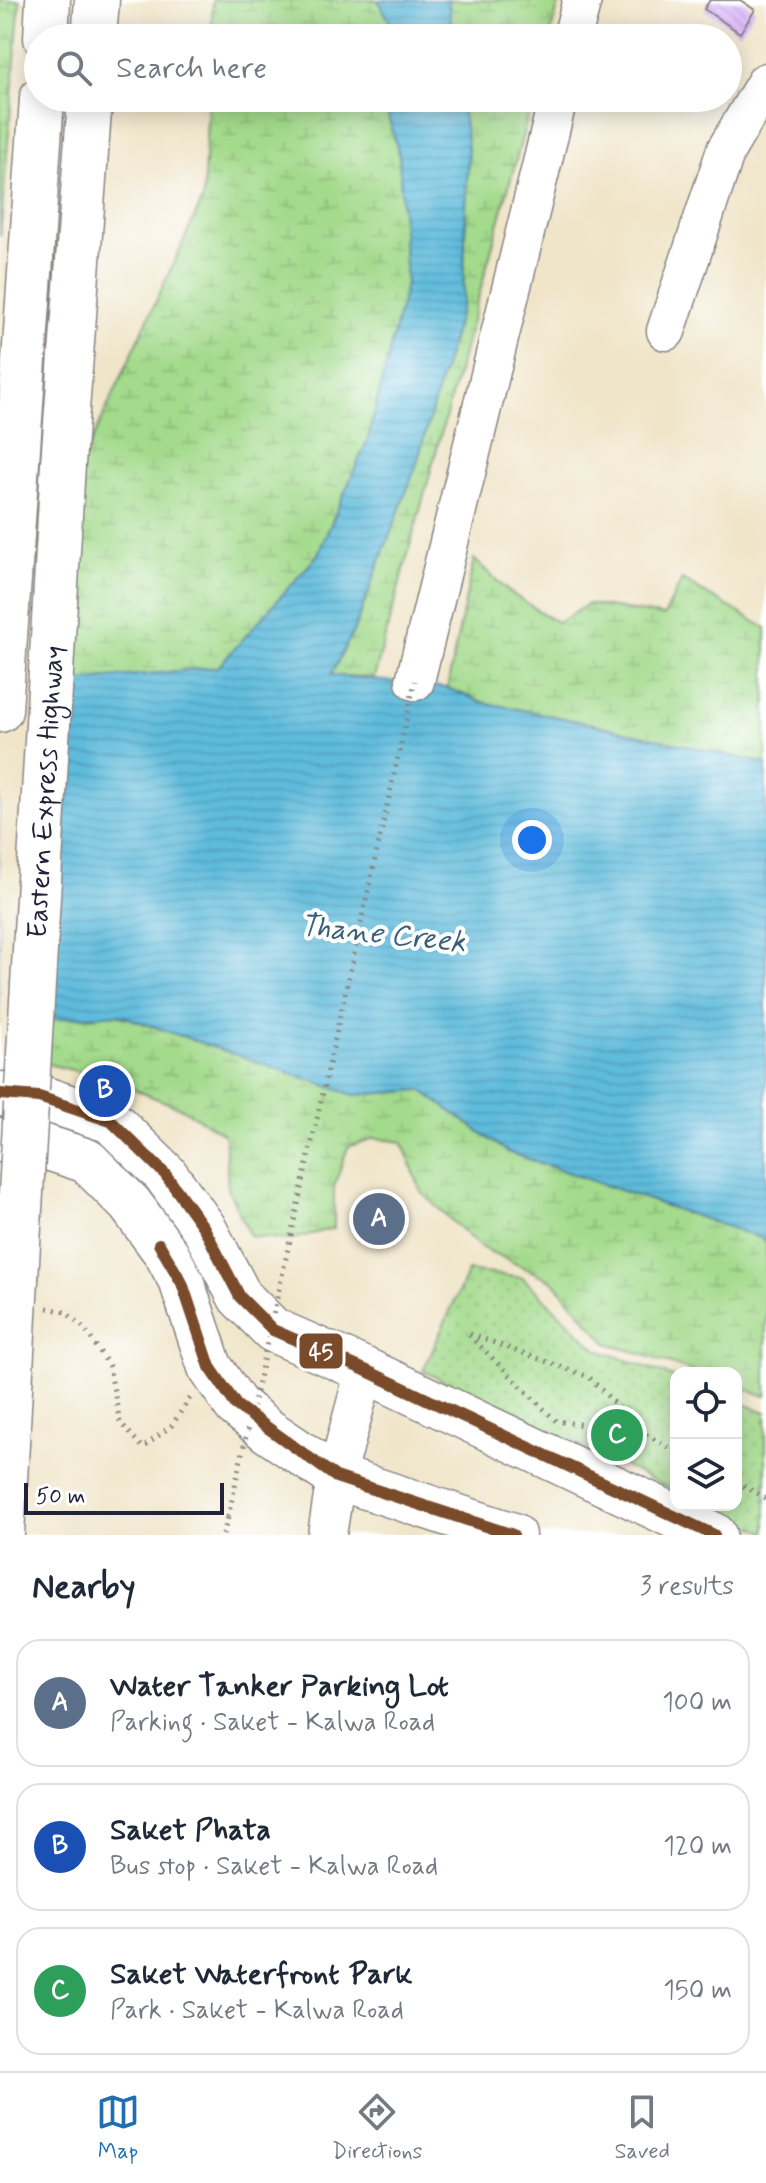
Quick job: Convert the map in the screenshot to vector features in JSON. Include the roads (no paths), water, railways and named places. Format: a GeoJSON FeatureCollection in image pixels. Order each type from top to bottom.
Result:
{"type":"FeatureCollection","features":[{"type":"Feature","properties":{"kind":"main road"},"geometry":{"type":"LineString","coordinates":[[47,24],[48,0]]}},
{"type":"Feature","properties":{"kind":"main road"},"geometry":{"type":"LineString","coordinates":[[95,24],[97,0]]}},
{"type":"Feature","properties":{"kind":"main road","name":"Eastern Express Highway"},"geometry":{"type":"LineString","coordinates":[[0,710],[41,112]]}},
{"type":"Feature","properties":{"kind":"main road","name":"Eastern Express Highway"},"geometry":{"type":"LineString","coordinates":[[2,1535],[63,464],[89,112]]}},
{"type":"Feature","properties":{"kind":"main road"},"geometry":{"type":"LineString","coordinates":[[0,1094],[39,1097],[111,1121],[165,1174],[204,1228],[240,1297],[273,1330],[365,1370],[714,1535]]}},
{"type":"Feature","properties":{"kind":"main road"},"geometry":{"type":"LineString","coordinates":[[0,1140],[30,1142],[87,1161],[130,1204],[166,1253],[182,1283],[210,1367],[236,1405],[336,1477],[513,1535]]}},
{"type":"Feature","properties":{"kind":"street"},"geometry":{"type":"LineString","coordinates":[[576,24],[582,0]]}},
{"type":"Feature","properties":{"kind":"street"},"geometry":{"type":"LineString","coordinates":[[666,331],[726,150],[766,82]]}},
{"type":"Feature","properties":{"kind":"street"},"geometry":{"type":"LineString","coordinates":[[415,681],[555,112]]}},
{"type":"Feature","properties":{"kind":"street"},"geometry":{"type":"LineString","coordinates":[[327,1535],[336,1477],[365,1370]]}},
{"type":"Feature","properties":{"kind":"water"},"geometry":{"type":"Polygon","coordinates":[[[378,0],[448,0],[451,24],[391,24],[378,0]]]}},
{"type":"Feature","properties":{"kind":"water","name":"Thane Creek"},"geometry":{"type":"Polygon","coordinates":[[[387,112],[463,112],[468,149],[463,301],[416,466],[354,630],[331,675],[447,688],[482,702],[766,764],[766,1240],[508,1152],[421,1090],[354,1095],[117,1014],[0,1023],[0,671],[77,681],[218,667],[317,556],[368,439],[406,284],[399,155],[387,112]]]}},
{"type":"Feature","properties":{"kind":"place","name":"Saket Phata"},"geometry":{"type":"Point","coordinates":[105,1091]}},
{"type":"Feature","properties":{"kind":"place","name":"Water Tanker Parking Lot"},"geometry":{"type":"Point","coordinates":[379,1219]}},
{"type":"Feature","properties":{"kind":"place","name":"Saket Waterfront Park"},"geometry":{"type":"Point","coordinates":[617,1435]}}]}
